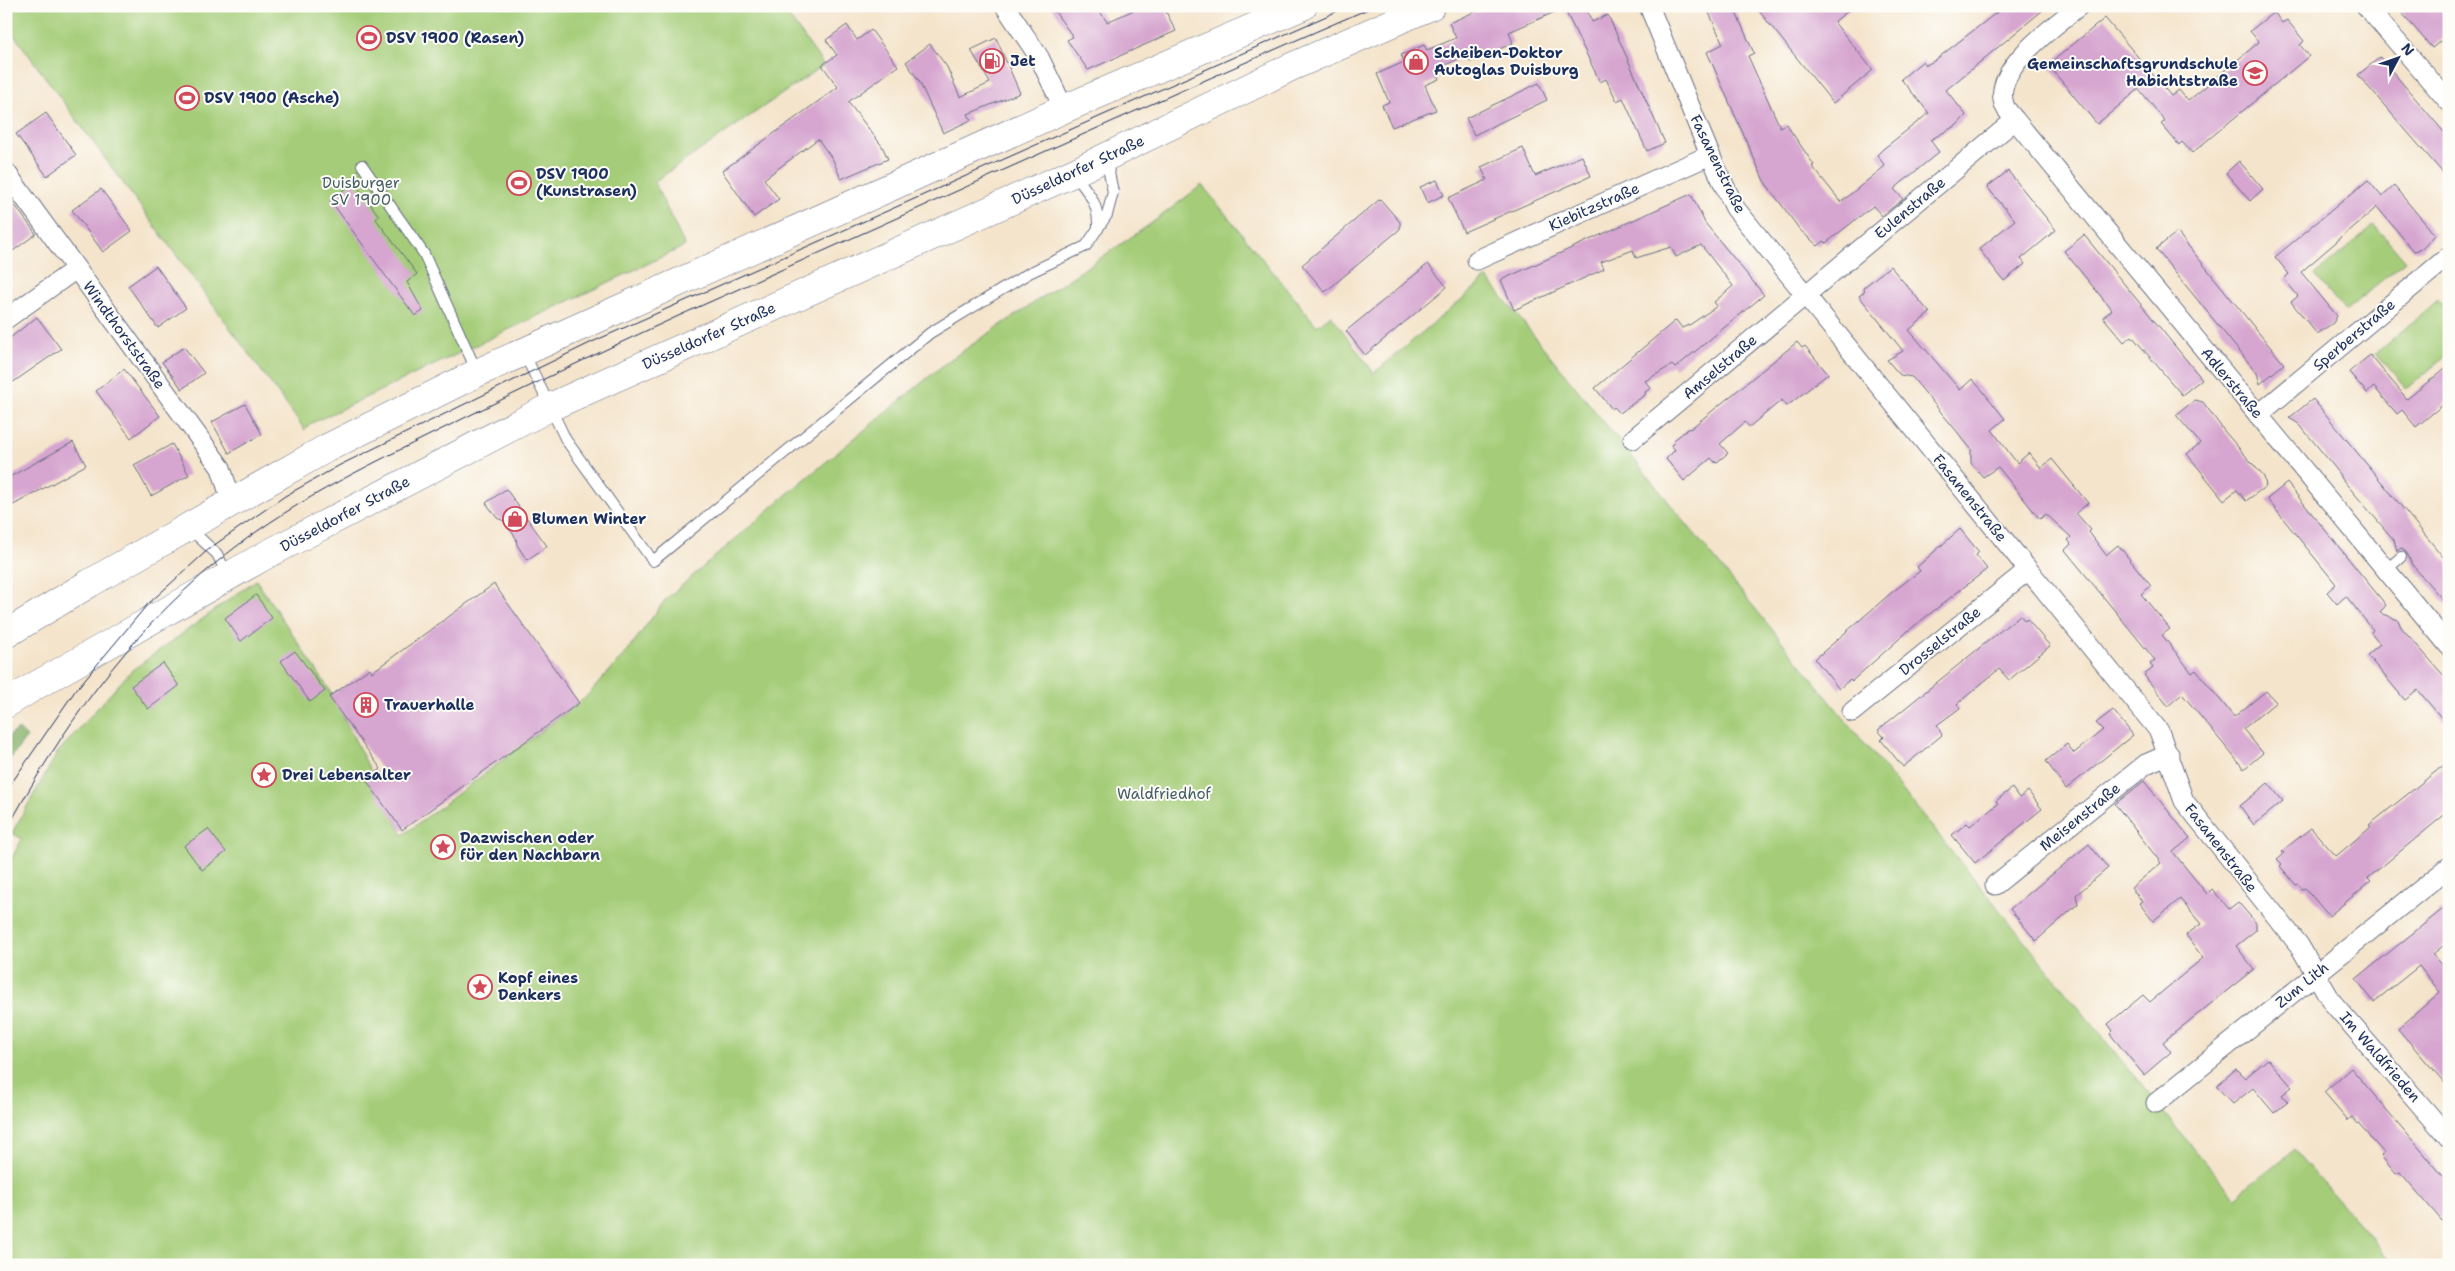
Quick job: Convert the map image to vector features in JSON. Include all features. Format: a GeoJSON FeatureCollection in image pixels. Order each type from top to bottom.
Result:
{"type":"FeatureCollection","features":[{"type":"Feature","properties":{"kind":"main road"},"geometry":{"type":"LineString","coordinates":[[6,634],[90,583],[327,448],[478,373],[1064,109],[1304,6]]}},
{"type":"Feature","properties":{"kind":"main road","name":"Düsseldorfer Straße"},"geometry":{"type":"LineString","coordinates":[[6,704],[228,576],[550,407],[1106,158],[1291,67],[1431,6]]}},
{"type":"Feature","properties":{"kind":"street"},"geometry":{"type":"LineString","coordinates":[[1006,6],[1039,57],[1064,109]]}},
{"type":"Feature","properties":{"kind":"street","name":"Fasanenstraße"},"geometry":{"type":"LineString","coordinates":[[1649,6],[1710,155],[1735,208],[2159,731],[2184,801],[2299,945],[2315,974]]}},
{"type":"Feature","properties":{"kind":"street","name":"Adlerstraße"},"geometry":{"type":"LineString","coordinates":[[2079,6],[2030,46],[2012,67],[2004,86],[2003,104],[2015,120],[2136,256],[2258,415],[2449,646]]}},
{"type":"Feature","properties":{"kind":"street"},"geometry":{"type":"LineString","coordinates":[[2366,6],[2449,102]]}},
{"type":"Feature","properties":{"kind":"street","name":"Eulenstraße"},"geometry":{"type":"LineString","coordinates":[[1806,295],[2015,120]]}},
{"type":"Feature","properties":{"kind":"street","name":"Kiebitzstraße"},"geometry":{"type":"LineString","coordinates":[[1477,260],[1710,155]]}},
{"type":"Feature","properties":{"kind":"street","name":"Windthorststraße"},"geometry":{"type":"LineString","coordinates":[[6,172],[221,468],[232,503]]}},
{"type":"Feature","properties":{"kind":"street","name":"Sperberstraße"},"geometry":{"type":"LineString","coordinates":[[2258,415],[2449,256]]}},
{"type":"Feature","properties":{"kind":"street"},"geometry":{"type":"LineString","coordinates":[[6,319],[76,268]]}},
{"type":"Feature","properties":{"kind":"street","name":"Amselstraße"},"geometry":{"type":"LineString","coordinates":[[1634,440],[1806,295]]}},
{"type":"Feature","properties":{"kind":"street","name":"Drosselstraße"},"geometry":{"type":"LineString","coordinates":[[1852,712],[2028,570]]}},
{"type":"Feature","properties":{"kind":"street","name":"Meisenstraße"},"geometry":{"type":"LineString","coordinates":[[1995,885],[2146,764],[2168,754]]}},
{"type":"Feature","properties":{"kind":"street","name":"Zum Lith"},"geometry":{"type":"LineString","coordinates":[[2156,1103],[2449,867]]}},
{"type":"Feature","properties":{"kind":"street","name":"Im Waldfrieden"},"geometry":{"type":"LineString","coordinates":[[2315,974],[2332,1002],[2449,1138]]}},
{"type":"Feature","properties":{"kind":"lane"},"geometry":{"type":"LineString","coordinates":[[524,352],[566,440],[653,561],[930,333],[1029,273],[1086,246],[1098,232],[1107,216],[1112,192],[1106,158]]}},
{"type":"Feature","properties":{"kind":"lane"},"geometry":{"type":"LineString","coordinates":[[362,165],[424,254],[478,373]]}},
{"type":"Feature","properties":{"kind":"lane"},"geometry":{"type":"LineString","coordinates":[[1073,173],[1095,201],[1099,216],[1098,232]]}},
{"type":"Feature","properties":{"kind":"lane"},"geometry":{"type":"LineString","coordinates":[[189,528],[217,554],[228,576]]}},
{"type":"Feature","properties":{"kind":"lane"},"geometry":{"type":"LineString","coordinates":[[2386,570],[2402,557]]}},
{"type":"Feature","properties":{"kind":"green space","name":"Duisburger SV 1900"},"geometry":{"type":"Polygon","coordinates":[[[17,6],[781,6],[824,65],[654,182],[685,246],[312,423],[305,430],[6,24],[6,14],[17,6]]]}},
{"type":"Feature","properties":{"kind":"green space","name":"Waldfriedhof"},"geometry":{"type":"Polygon","coordinates":[[[1202,185],[1317,326],[1331,315],[1374,373],[1487,278],[2173,1124],[2235,1197],[2294,1150],[2395,1265],[6,1265],[6,869],[22,839],[12,833],[58,752],[131,671],[256,580],[329,689],[403,835],[585,698],[626,653],[665,600],[786,495],[948,361],[1149,225],[1202,185]]]}},
{"type":"Feature","properties":{"kind":"green space"},"geometry":{"type":"Polygon","coordinates":[[[2374,225],[2405,261],[2345,311],[2315,275],[2374,225]]]}},
{"type":"Feature","properties":{"kind":"green space"},"geometry":{"type":"Polygon","coordinates":[[[2438,300],[2449,313],[2449,353],[2407,389],[2376,353],[2438,300]]]}},
{"type":"Feature","properties":{"kind":"green space"},"geometry":{"type":"Polygon","coordinates":[[[19,729],[27,737],[6,764],[6,738],[19,729]]]}},
{"type":"Feature","properties":{"kind":"building"},"geometry":{"type":"Polygon","coordinates":[[[1051,6],[1096,6],[1107,22],[1143,6],[1163,6],[1176,31],[1088,70],[1067,40],[1073,37],[1051,6]]]}},
{"type":"Feature","properties":{"kind":"building"},"geometry":{"type":"Polygon","coordinates":[[[1488,6],[1585,6],[1592,22],[1608,15],[1665,143],[1647,151],[1623,98],[1617,101],[1606,79],[1600,82],[1564,8],[1509,32],[1513,43],[1470,62],[1467,55],[1435,70],[1439,79],[1425,85],[1436,110],[1392,127],[1382,105],[1389,102],[1377,74],[1404,62],[1401,55],[1424,45],[1427,50],[1456,38],[1449,23],[1488,6]]]}},
{"type":"Feature","properties":{"kind":"building"},"geometry":{"type":"Polygon","coordinates":[[[1706,6],[1733,6],[1754,53],[1748,56],[1780,127],[1786,124],[1814,165],[1812,166],[1841,202],[1885,166],[1877,155],[1929,113],[1901,79],[1923,61],[1926,65],[1934,61],[2005,6],[2048,6],[1946,90],[1966,115],[1957,125],[1930,140],[1939,152],[1894,189],[1903,199],[1882,216],[1873,206],[1826,243],[1824,241],[1818,246],[1800,230],[1764,181],[1707,52],[1723,44],[1706,6]]]}},
{"type":"Feature","properties":{"kind":"building"},"geometry":{"type":"Polygon","coordinates":[[[1755,6],[1854,6],[1834,22],[1873,70],[1833,103],[1755,6]]]}},
{"type":"Feature","properties":{"kind":"building"},"geometry":{"type":"Polygon","coordinates":[[[2396,6],[2440,6],[2449,17],[2449,34],[2432,48],[2396,6]]]}},
{"type":"Feature","properties":{"kind":"building"},"geometry":{"type":"Polygon","coordinates":[[[2274,12],[2282,23],[2287,20],[2304,41],[2300,45],[2309,56],[2192,153],[2182,142],[2179,145],[2161,124],[2165,121],[2139,89],[2097,124],[2048,65],[2105,18],[2171,96],[2179,90],[2188,101],[2259,42],[2250,31],[2274,12]]]}},
{"type":"Feature","properties":{"kind":"building"},"geometry":{"type":"Polygon","coordinates":[[[847,25],[857,40],[871,30],[898,66],[848,102],[882,146],[888,159],[841,179],[833,160],[818,139],[764,179],[779,199],[754,217],[722,171],[838,87],[822,65],[837,55],[826,40],[847,25]]]}},
{"type":"Feature","properties":{"kind":"building"},"geometry":{"type":"Polygon","coordinates":[[[996,38],[1020,93],[968,114],[971,120],[943,133],[919,81],[906,62],[930,44],[947,67],[960,97],[990,83],[971,50],[996,38]]]}},
{"type":"Feature","properties":{"kind":"building"},"geometry":{"type":"Polygon","coordinates":[[[2380,57],[2449,138],[2449,180],[2358,75],[2380,57]]]}},
{"type":"Feature","properties":{"kind":"building"},"geometry":{"type":"Polygon","coordinates":[[[1539,83],[1547,100],[1474,135],[1466,118],[1539,83]]]}},
{"type":"Feature","properties":{"kind":"building"},"geometry":{"type":"Polygon","coordinates":[[[46,113],[76,155],[47,176],[16,134],[46,113]]]}},
{"type":"Feature","properties":{"kind":"building"},"geometry":{"type":"Polygon","coordinates":[[[1523,148],[1535,176],[1582,156],[1591,176],[1464,232],[1448,198],[1487,180],[1481,167],[1523,148]]]}},
{"type":"Feature","properties":{"kind":"building"},"geometry":{"type":"Polygon","coordinates":[[[2239,161],[2263,189],[2250,201],[2226,173],[2239,161]]]}},
{"type":"Feature","properties":{"kind":"building"},"geometry":{"type":"Polygon","coordinates":[[[2008,171],[2056,230],[2021,259],[2025,264],[2004,281],[1979,249],[2015,220],[1987,187],[2008,171]]]}},
{"type":"Feature","properties":{"kind":"building"},"geometry":{"type":"Polygon","coordinates":[[[1437,180],[1444,195],[1427,203],[1420,187],[1437,180]]]}},
{"type":"Feature","properties":{"kind":"building"},"geometry":{"type":"Polygon","coordinates":[[[2368,180],[2382,197],[2394,186],[2435,235],[2422,249],[2414,251],[2377,207],[2301,272],[2337,316],[2333,323],[2317,334],[2291,302],[2298,296],[2284,279],[2289,274],[2275,257],[2368,180]]]}},
{"type":"Feature","properties":{"kind":"building"},"geometry":{"type":"Polygon","coordinates":[[[354,182],[379,216],[376,219],[417,274],[407,282],[423,311],[415,316],[330,200],[354,182]]]}},
{"type":"Feature","properties":{"kind":"building"},"geometry":{"type":"Polygon","coordinates":[[[101,189],[132,231],[103,252],[72,210],[101,189]]]}},
{"type":"Feature","properties":{"kind":"building"},"geometry":{"type":"Polygon","coordinates":[[[6,193],[36,234],[6,256],[6,193]]]}},
{"type":"Feature","properties":{"kind":"building"},"geometry":{"type":"Polygon","coordinates":[[[1691,194],[1705,223],[1764,295],[1675,368],[1672,365],[1645,381],[1651,388],[1645,392],[1646,394],[1620,413],[1614,407],[1612,409],[1595,388],[1676,320],[1682,328],[1717,306],[1714,302],[1733,286],[1701,245],[1676,257],[1671,247],[1636,258],[1633,250],[1601,262],[1604,269],[1514,310],[1501,280],[1691,194]]]}},
{"type":"Feature","properties":{"kind":"building"},"geometry":{"type":"Polygon","coordinates":[[[1380,199],[1400,222],[1400,229],[1325,292],[1302,265],[1380,199]]]}},
{"type":"Feature","properties":{"kind":"building"},"geometry":{"type":"Polygon","coordinates":[[[2177,232],[2284,364],[2260,384],[2257,373],[2156,249],[2177,232]]]}},
{"type":"Feature","properties":{"kind":"building"},"geometry":{"type":"Polygon","coordinates":[[[2084,235],[2202,379],[2182,395],[2132,336],[2124,342],[2103,317],[2112,310],[2064,251],[2084,235]]]}},
{"type":"Feature","properties":{"kind":"building"},"geometry":{"type":"Polygon","coordinates":[[[1428,264],[1447,287],[1365,355],[1346,331],[1428,264]]]}},
{"type":"Feature","properties":{"kind":"building"},"geometry":{"type":"Polygon","coordinates":[[[156,266],[186,308],[158,328],[128,286],[156,266]]]}},
{"type":"Feature","properties":{"kind":"building"},"geometry":{"type":"Polygon","coordinates":[[[1890,266],[1930,313],[1909,330],[1960,390],[1972,379],[1982,390],[2005,419],[1992,430],[2017,463],[2029,453],[2041,468],[2052,459],[2088,503],[2076,513],[2091,530],[2089,532],[2106,555],[2118,545],[2151,586],[2141,594],[2170,629],[2162,635],[2192,673],[2196,670],[2234,717],[2266,691],[2276,702],[2243,729],[2263,753],[2244,769],[2182,694],[2168,706],[2144,675],[2153,668],[2150,664],[2155,660],[2065,550],[2071,544],[2068,540],[2071,537],[2046,514],[2040,519],[1998,467],[1983,477],[1971,463],[1971,449],[1954,428],[1912,377],[1900,375],[1887,360],[1903,351],[1859,296],[1865,291],[1863,288],[1890,266]]]}},
{"type":"Feature","properties":{"kind":"building"},"geometry":{"type":"Polygon","coordinates":[[[37,317],[61,349],[6,387],[6,341],[37,317]]]}},
{"type":"Feature","properties":{"kind":"building"},"geometry":{"type":"Polygon","coordinates":[[[1797,342],[1802,348],[1805,346],[1828,374],[1787,406],[1782,400],[1749,427],[1745,422],[1720,444],[1728,453],[1716,463],[1711,458],[1684,481],[1666,459],[1675,450],[1671,445],[1675,442],[1674,440],[1797,342]]]}},
{"type":"Feature","properties":{"kind":"building"},"geometry":{"type":"Polygon","coordinates":[[[184,347],[204,373],[182,389],[162,362],[184,347]]]}},
{"type":"Feature","properties":{"kind":"building"},"geometry":{"type":"Polygon","coordinates":[[[2370,355],[2407,399],[2449,365],[2449,400],[2416,427],[2402,410],[2397,414],[2374,387],[2367,393],[2349,372],[2370,355]]]}},
{"type":"Feature","properties":{"kind":"building"},"geometry":{"type":"Polygon","coordinates":[[[124,369],[160,416],[131,438],[96,391],[124,369]]]}},
{"type":"Feature","properties":{"kind":"building"},"geometry":{"type":"Polygon","coordinates":[[[2313,399],[2449,564],[2449,607],[2414,567],[2406,552],[2401,548],[2397,551],[2394,540],[2342,479],[2340,474],[2299,424],[2289,418],[2313,399]]]}},
{"type":"Feature","properties":{"kind":"building"},"geometry":{"type":"Polygon","coordinates":[[[2195,400],[2203,402],[2225,432],[2264,477],[2266,486],[2246,501],[2237,490],[2224,500],[2187,454],[2200,443],[2176,415],[2195,400]]]}},
{"type":"Feature","properties":{"kind":"building"},"geometry":{"type":"Polygon","coordinates":[[[245,404],[262,434],[229,453],[212,422],[245,404]]]}},
{"type":"Feature","properties":{"kind":"building"},"geometry":{"type":"Polygon","coordinates":[[[73,442],[86,465],[6,509],[6,479],[73,442]]]}},
{"type":"Feature","properties":{"kind":"building"},"geometry":{"type":"Polygon","coordinates":[[[172,444],[189,475],[151,496],[134,465],[172,444]]]}},
{"type":"Feature","properties":{"kind":"building"},"geometry":{"type":"Polygon","coordinates":[[[2287,483],[2386,605],[2380,613],[2398,620],[2401,627],[2445,677],[2449,685],[2449,727],[2418,690],[2405,700],[2367,655],[2380,644],[2371,632],[2373,630],[2346,596],[2337,604],[2327,592],[2336,584],[2267,499],[2287,483]]]}},
{"type":"Feature","properties":{"kind":"building"},"geometry":{"type":"Polygon","coordinates":[[[506,489],[547,546],[527,560],[517,545],[516,538],[504,521],[497,518],[486,503],[506,489]]]}},
{"type":"Feature","properties":{"kind":"building"},"geometry":{"type":"Polygon","coordinates":[[[1960,529],[1979,552],[1976,555],[1987,569],[1908,631],[1852,681],[1850,679],[1839,689],[1815,659],[1891,593],[1920,571],[1917,567],[1960,529]]]}},
{"type":"Feature","properties":{"kind":"building"},"geometry":{"type":"Polygon","coordinates":[[[494,584],[579,703],[402,830],[366,780],[381,769],[329,697],[370,668],[372,672],[494,584]]]}},
{"type":"Feature","properties":{"kind":"building"},"geometry":{"type":"Polygon","coordinates":[[[256,595],[272,618],[241,641],[225,618],[256,595]]]}},
{"type":"Feature","properties":{"kind":"building"},"geometry":{"type":"Polygon","coordinates":[[[2020,615],[2025,621],[2027,619],[2050,646],[2009,680],[1999,669],[1957,704],[1960,708],[1937,725],[1942,735],[1903,767],[1881,740],[1884,737],[1878,730],[2020,615]]]}},
{"type":"Feature","properties":{"kind":"building"},"geometry":{"type":"Polygon","coordinates":[[[295,651],[325,691],[310,702],[281,661],[295,651]]]}},
{"type":"Feature","properties":{"kind":"building"},"geometry":{"type":"Polygon","coordinates":[[[163,663],[179,686],[148,709],[131,686],[163,663]]]}},
{"type":"Feature","properties":{"kind":"building"},"geometry":{"type":"Polygon","coordinates":[[[2113,710],[2133,735],[2066,789],[2046,761],[2067,744],[2074,753],[2103,730],[2096,723],[2113,710]]]}},
{"type":"Feature","properties":{"kind":"building"},"geometry":{"type":"Polygon","coordinates":[[[2449,761],[2449,811],[2368,878],[2371,881],[2329,916],[2305,888],[2302,889],[2298,884],[2296,885],[2280,866],[2282,864],[2277,859],[2284,853],[2282,851],[2311,828],[2336,856],[2371,827],[2369,825],[2449,761]]]}},
{"type":"Feature","properties":{"kind":"building"},"geometry":{"type":"Polygon","coordinates":[[[2144,781],[2190,838],[2173,852],[2207,894],[2212,889],[2229,909],[2238,902],[2256,923],[2256,930],[2236,946],[2254,969],[2163,1042],[2171,1052],[2144,1075],[2110,1034],[2113,1031],[2108,1024],[2143,995],[2150,1002],[2203,958],[2186,935],[2201,924],[2180,899],[2153,921],[2139,903],[2142,901],[2131,888],[2161,863],[2115,804],[2144,781]]]}},
{"type":"Feature","properties":{"kind":"building"},"geometry":{"type":"Polygon","coordinates":[[[2268,783],[2283,801],[2254,825],[2240,806],[2268,783]]]}},
{"type":"Feature","properties":{"kind":"building"},"geometry":{"type":"Polygon","coordinates":[[[2012,788],[2019,798],[2028,791],[2042,809],[1975,863],[1952,835],[1967,823],[1970,826],[1998,804],[1996,801],[2012,788]]]}},
{"type":"Feature","properties":{"kind":"building"},"geometry":{"type":"Polygon","coordinates":[[[208,829],[226,852],[202,870],[184,846],[208,829]]]}},
{"type":"Feature","properties":{"kind":"building"},"geometry":{"type":"Polygon","coordinates":[[[2089,844],[2108,868],[2076,895],[2078,904],[2036,941],[2010,909],[2089,844]]]}},
{"type":"Feature","properties":{"kind":"building"},"geometry":{"type":"Polygon","coordinates":[[[2449,904],[2449,941],[2433,954],[2449,973],[2449,1088],[2398,1029],[2440,992],[2419,966],[2374,1002],[2356,979],[2449,904]]]}},
{"type":"Feature","properties":{"kind":"building"},"geometry":{"type":"Polygon","coordinates":[[[2268,1059],[2292,1087],[2282,1095],[2288,1102],[2274,1113],[2253,1088],[2233,1104],[2216,1086],[2236,1069],[2245,1078],[2268,1059]]]}},
{"type":"Feature","properties":{"kind":"building"},"geometry":{"type":"Polygon","coordinates":[[[2351,1068],[2449,1183],[2449,1229],[2400,1172],[2396,1174],[2381,1156],[2384,1153],[2352,1117],[2348,1120],[2324,1092],[2351,1068]]]}},
{"type":"Feature","properties":{"kind":"tram line"},"geometry":{"type":"LineString","coordinates":[[6,791],[75,691],[147,605],[210,548],[285,496],[340,465],[592,342],[1349,6]]}},
{"type":"Feature","properties":{"kind":"tram line"},"geometry":{"type":"LineString","coordinates":[[6,831],[27,793],[73,721],[125,653],[184,591],[217,562],[297,505],[383,458],[652,328],[1130,113],[1375,6]]}},
{"type":"Feature","properties":{"kind":"place","name":"DSV 1900 (Rasen)"},"geometry":{"type":"Point","coordinates":[369,38]}},
{"type":"Feature","properties":{"kind":"place","name":"Jet"},"geometry":{"type":"Point","coordinates":[992,61]}},
{"type":"Feature","properties":{"kind":"place","name":"Scheiben-Doktor Autoglas Duisburg"},"geometry":{"type":"Point","coordinates":[1416,62]}},
{"type":"Feature","properties":{"kind":"place","name":"Gemeinschaftsgrundschule Habichtstraße"},"geometry":{"type":"Point","coordinates":[2255,73]}},
{"type":"Feature","properties":{"kind":"place","name":"DSV 1900 (Asche)"},"geometry":{"type":"Point","coordinates":[187,98]}},
{"type":"Feature","properties":{"kind":"place","name":"DSV 1900 (Kunstrasen)"},"geometry":{"type":"Point","coordinates":[519,183]}},
{"type":"Feature","properties":{"kind":"place","name":"Blumen Winter"},"geometry":{"type":"Point","coordinates":[515,519]}},
{"type":"Feature","properties":{"kind":"place","name":"Trauerhalle"},"geometry":{"type":"Point","coordinates":[366,705]}},
{"type":"Feature","properties":{"kind":"place","name":"Drei Lebensalter"},"geometry":{"type":"Point","coordinates":[264,775]}},
{"type":"Feature","properties":{"kind":"place","name":"Dazwischen oder für den Nachbarn"},"geometry":{"type":"Point","coordinates":[443,847]}},
{"type":"Feature","properties":{"kind":"place","name":"Kopf eines Denkers"},"geometry":{"type":"Point","coordinates":[480,987]}}]}
